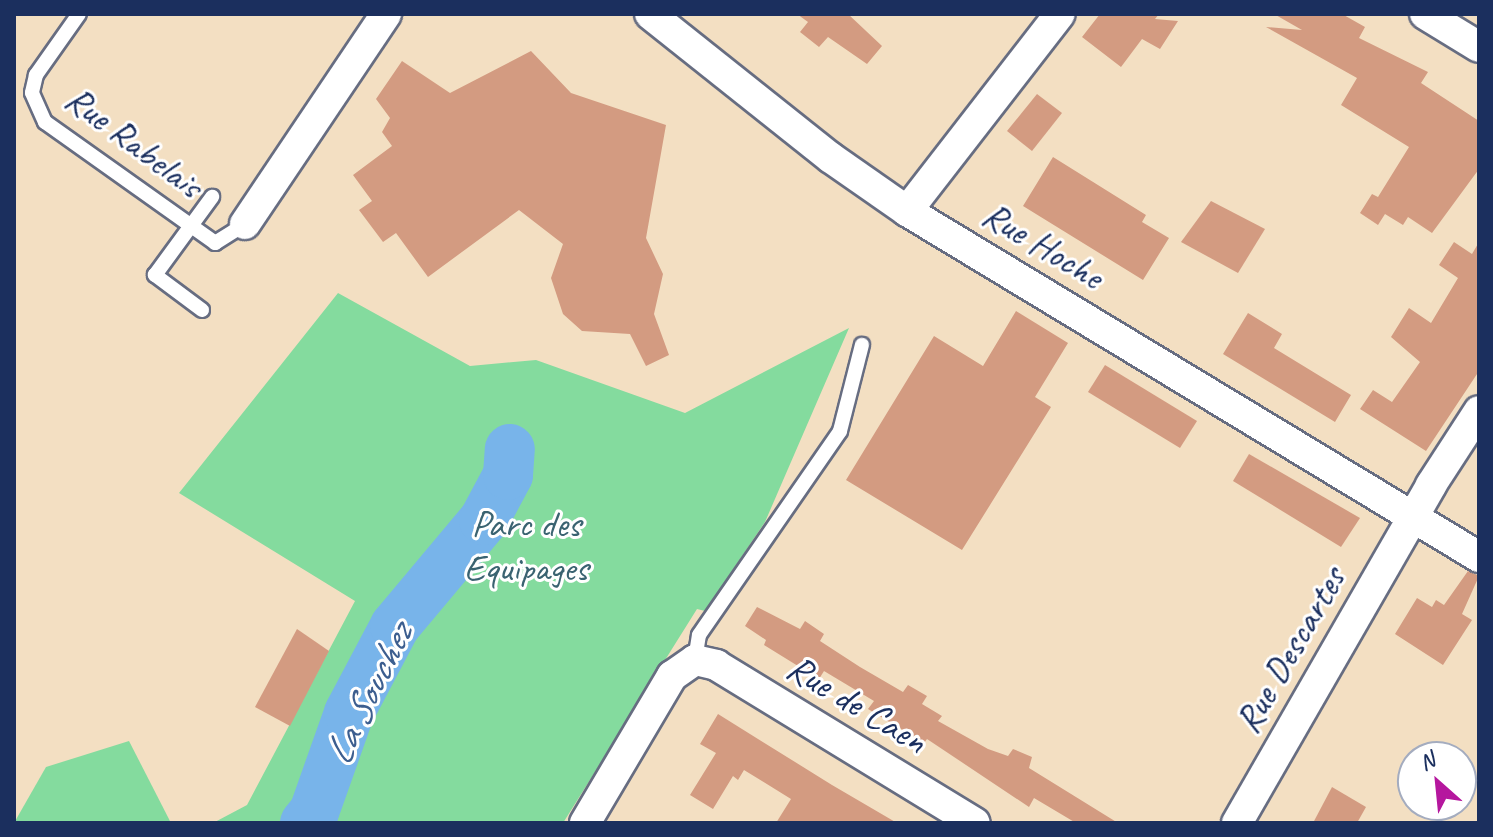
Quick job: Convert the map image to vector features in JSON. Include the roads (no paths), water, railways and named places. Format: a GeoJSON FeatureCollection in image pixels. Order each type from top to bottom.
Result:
{"type":"FeatureCollection","features":[{"type":"Feature","properties":{"kind":"street"},"geometry":{"type":"LineString","coordinates":[[245,224],[386,14]]}},
{"type":"Feature","properties":{"kind":"street","name":"Rue Hoche"},"geometry":{"type":"LineString","coordinates":[[650,14],[831,158],[907,211],[1479,557]]}},
{"type":"Feature","properties":{"kind":"street"},"geometry":{"type":"LineString","coordinates":[[907,211],[1060,14]]}},
{"type":"Feature","properties":{"kind":"street"},"geometry":{"type":"LineString","coordinates":[[1425,14],[1479,47]]}},
{"type":"Feature","properties":{"kind":"street","name":"Rue Descartes"},"geometry":{"type":"LineString","coordinates":[[1237,823],[1413,518],[1479,411]]}},
{"type":"Feature","properties":{"kind":"street"},"geometry":{"type":"LineString","coordinates":[[585,823],[672,676],[695,660]]}},
{"type":"Feature","properties":{"kind":"street","name":"Rue de Caen"},"geometry":{"type":"LineString","coordinates":[[695,660],[716,665],[975,823]]}},
{"type":"Feature","properties":{"kind":"lane","name":"Rue Rabelais"},"geometry":{"type":"LineString","coordinates":[[79,14],[36,75],[35,109],[45,122],[215,243],[245,224]]}},
{"type":"Feature","properties":{"kind":"lane"},"geometry":{"type":"LineString","coordinates":[[202,310],[155,275],[212,197]]}},
{"type":"Feature","properties":{"kind":"lane"},"geometry":{"type":"LineString","coordinates":[[695,660],[699,635],[840,431],[862,345]]}},
{"type":"Feature","properties":{"kind":"waterway","name":"La Souchez"},"geometry":{"type":"LineString","coordinates":[[305,823],[314,812],[349,713],[395,626],[484,520],[508,475],[510,449]]}},
{"type":"Feature","properties":{"kind":"park label","name":"Parc des Equipages"},"geometry":{"type":"Point","coordinates":[526,546]}}]}
